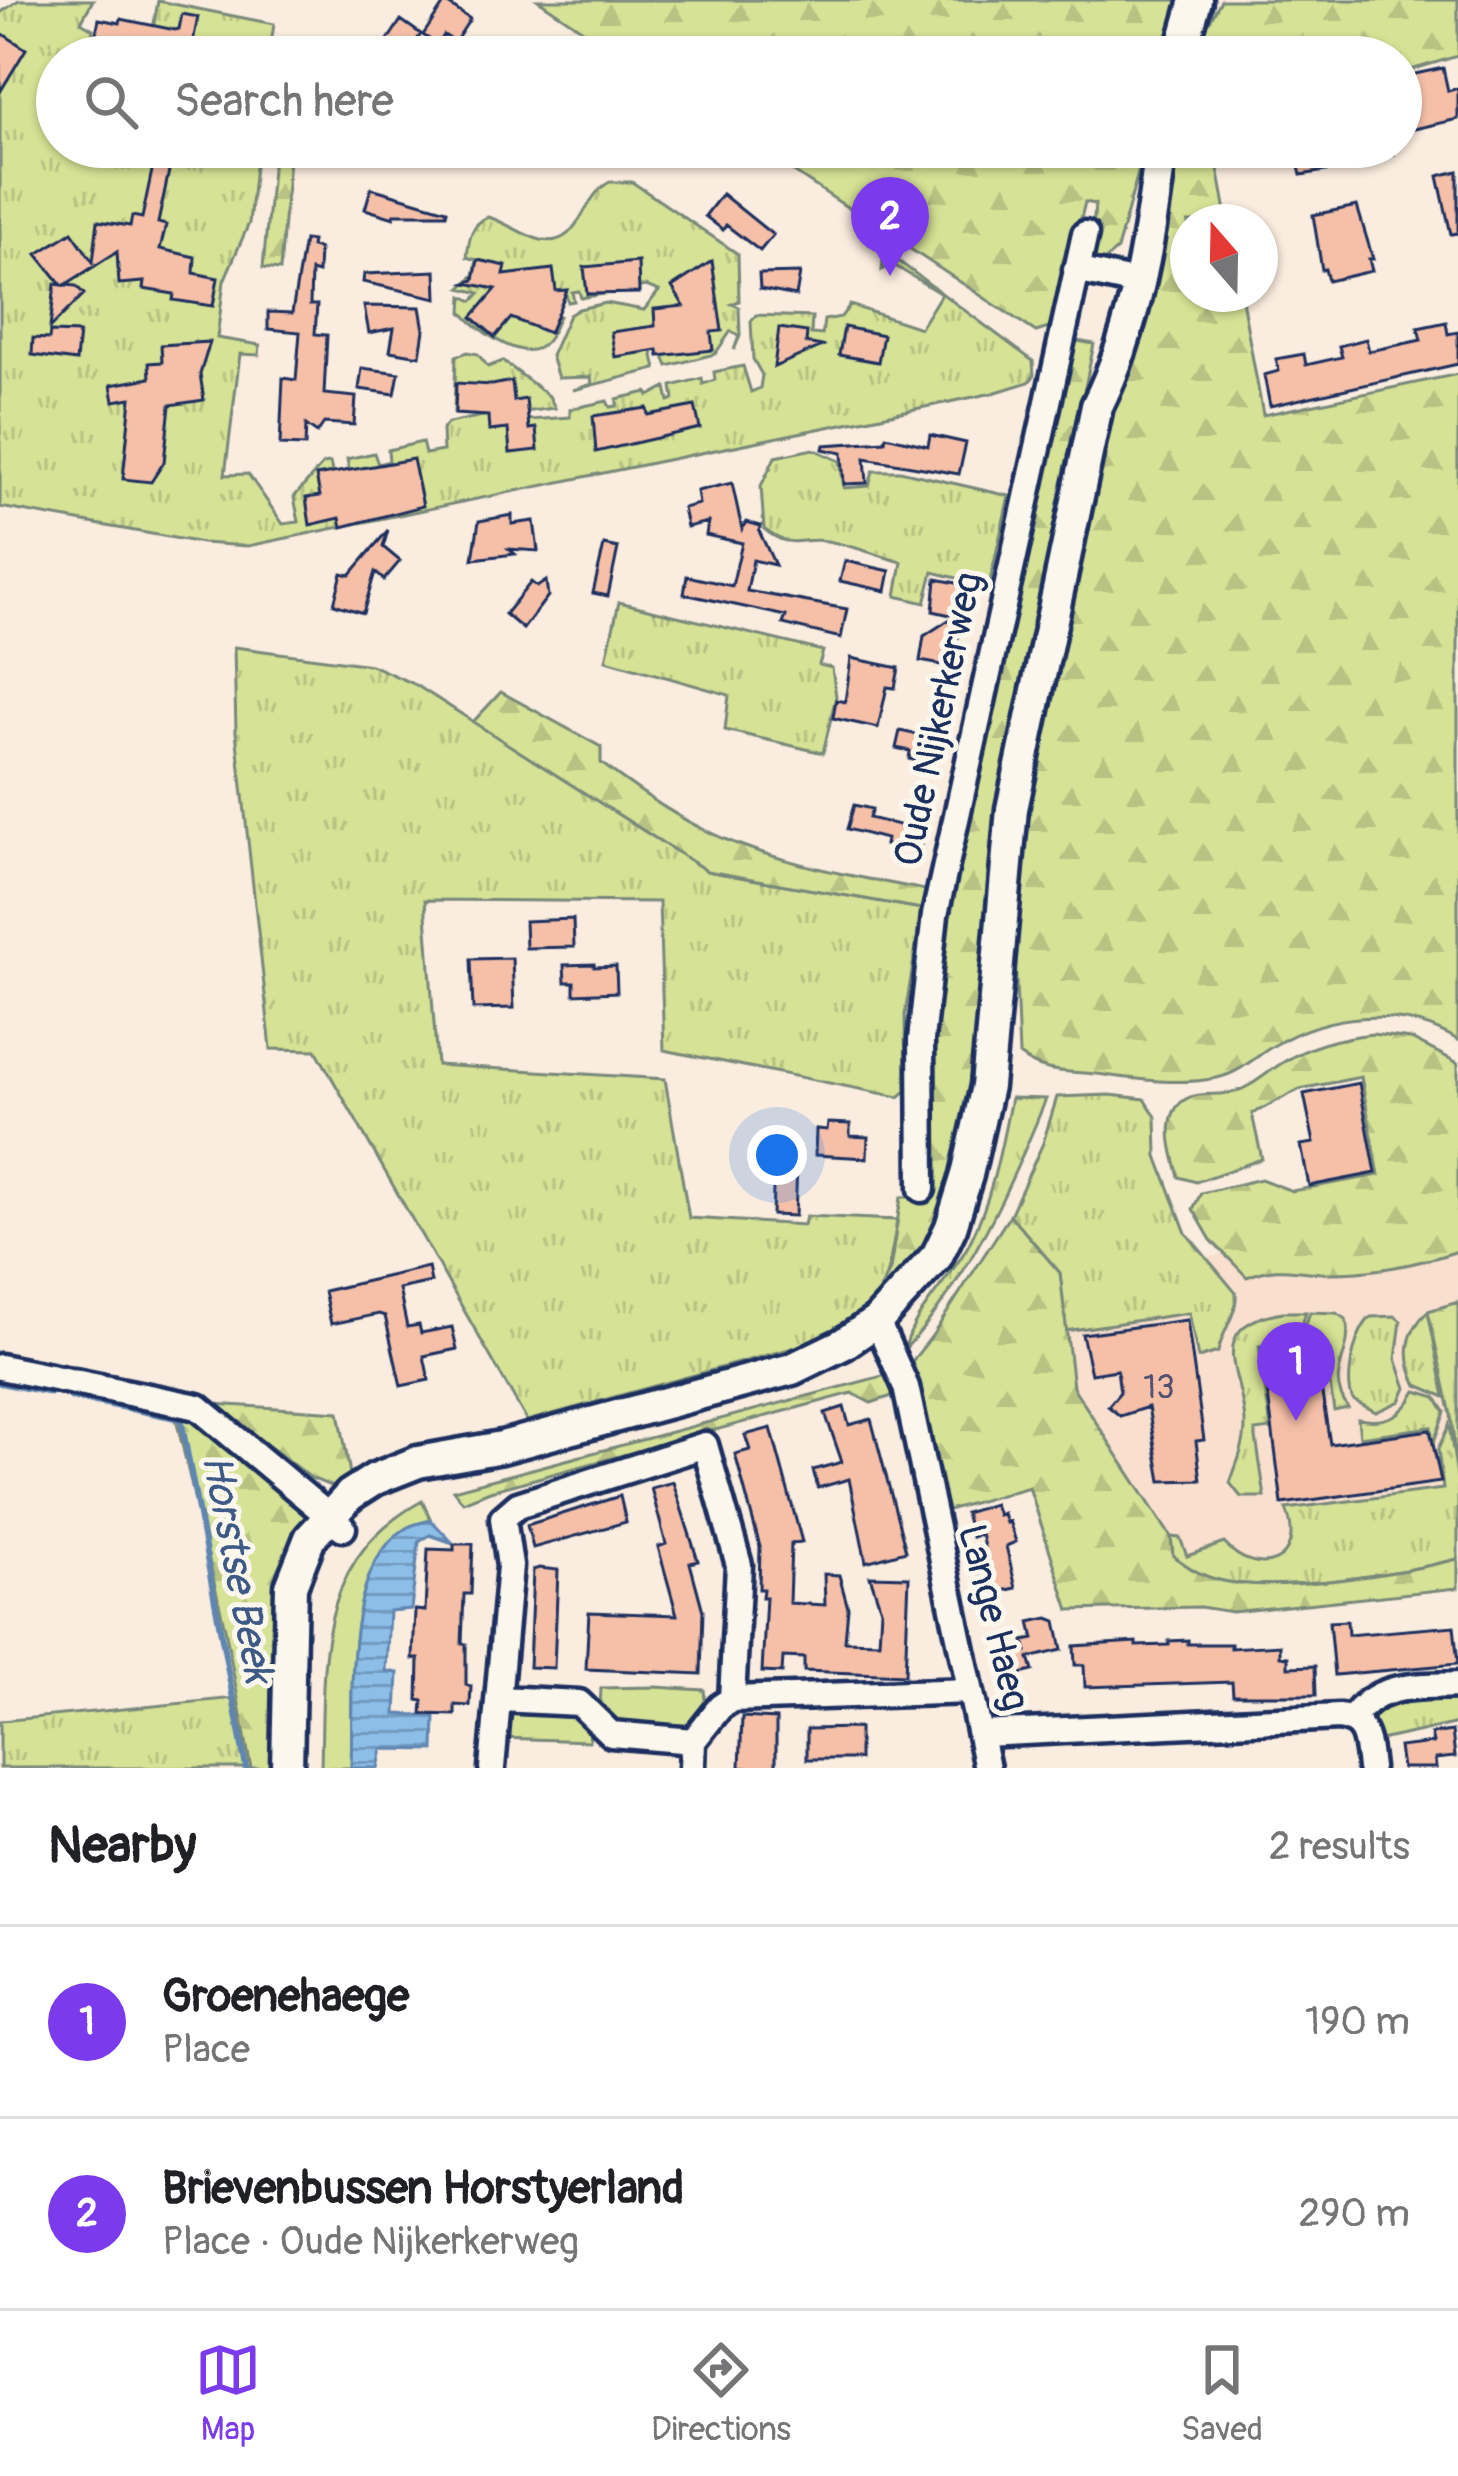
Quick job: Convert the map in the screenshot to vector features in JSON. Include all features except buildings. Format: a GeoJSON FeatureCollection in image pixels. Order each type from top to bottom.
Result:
{"type":"FeatureCollection","features":[{"type":"Feature","properties":{"kind":"street"},"geometry":{"type":"LineString","coordinates":[[1186,36],[1196,0]]}},
{"type":"Feature","properties":{"kind":"street"},"geometry":{"type":"LineString","coordinates":[[287,1768],[291,1652],[310,1576],[336,1522],[385,1493],[502,1447],[792,1369],[882,1329],[922,1277],[951,1227],[987,1086],[1012,809],[1097,406],[1113,374],[1127,281],[1153,209],[1158,168]]}},
{"type":"Feature","properties":{"kind":"street","name":"Oude Nijkerkerweg"},"geometry":{"type":"LineString","coordinates":[[922,1189],[921,1040],[934,915],[1085,233]]}},
{"type":"Feature","properties":{"kind":"street"},"geometry":{"type":"LineString","coordinates":[[1076,270],[1127,281]]}},
{"type":"Feature","properties":{"kind":"street","name":"Lange Haeg"},"geometry":{"type":"LineString","coordinates":[[882,1329],[906,1387],[981,1735],[1353,1718]]}},
{"type":"Feature","properties":{"kind":"street"},"geometry":{"type":"LineString","coordinates":[[0,1366],[198,1407],[336,1522]]}},
{"type":"Feature","properties":{"kind":"street"},"geometry":{"type":"LineString","coordinates":[[492,1768],[509,1566],[503,1518],[518,1505],[705,1445],[739,1565],[732,1699]]}},
{"type":"Feature","properties":{"kind":"street"},"geometry":{"type":"LineString","coordinates":[[1370,1768],[1367,1740],[1353,1718],[1364,1702],[1382,1692],[1458,1685]]}},
{"type":"Feature","properties":{"kind":"street"},"geometry":{"type":"LineString","coordinates":[[692,1768],[693,1741],[720,1706],[732,1699],[970,1691]]}},
{"type":"Feature","properties":{"kind":"street"},"geometry":{"type":"LineString","coordinates":[[500,1699],[579,1702],[611,1734],[693,1741]]}},
{"type":"Feature","properties":{"kind":"street"},"geometry":{"type":"LineString","coordinates":[[981,1735],[987,1768]]}},
{"type":"Feature","properties":{"kind":"shaded area"},"geometry":{"type":"Polygon","coordinates":[[[1458,1195],[1458,1544],[1180,1592],[1072,1496],[1042,1299],[1458,1195]]]}},
{"type":"Feature","properties":{"kind":"green space"},"geometry":{"type":"Polygon","coordinates":[[[19,0],[93,0],[81,22],[93,29],[92,36],[36,36],[36,168],[255,168],[249,223],[224,281],[217,338],[260,345],[259,355],[240,354],[225,475],[248,474],[283,524],[299,522],[294,497],[323,464],[330,463],[339,501],[354,496],[347,459],[374,453],[378,464],[389,461],[388,450],[422,442],[425,454],[443,451],[442,430],[448,423],[488,415],[488,409],[454,413],[456,356],[478,354],[488,367],[503,361],[549,396],[555,408],[516,413],[516,421],[570,417],[570,409],[607,401],[610,407],[617,406],[617,399],[647,392],[649,396],[666,387],[669,401],[674,399],[672,386],[702,378],[703,384],[715,380],[714,372],[743,366],[751,392],[760,388],[762,375],[753,359],[751,321],[756,315],[812,317],[811,334],[822,335],[824,320],[841,317],[850,305],[920,328],[941,294],[892,264],[882,270],[883,261],[897,260],[1033,361],[1034,376],[1029,382],[993,393],[248,546],[202,543],[0,507],[0,13],[19,0]]]}},
{"type":"Feature","properties":{"kind":"green space"},"geometry":{"type":"Polygon","coordinates":[[[538,0],[1185,0],[1174,36],[592,36],[538,0]]]}},
{"type":"Feature","properties":{"kind":"green space"},"geometry":{"type":"Polygon","coordinates":[[[1221,0],[1458,0],[1458,56],[1422,67],[1422,36],[1204,36],[1221,0]]]}},
{"type":"Feature","properties":{"kind":"green space"},"geometry":{"type":"Polygon","coordinates":[[[158,1],[274,24],[272,36],[152,36],[158,1]]]}},
{"type":"Feature","properties":{"kind":"green space"},"geometry":{"type":"Polygon","coordinates":[[[272,168],[288,168],[280,270],[263,268],[272,168]]]}},
{"type":"Feature","properties":{"kind":"green space"},"geometry":{"type":"Polygon","coordinates":[[[788,168],[1139,168],[1117,250],[1103,262],[1095,262],[1091,254],[1095,204],[1085,202],[1055,326],[1036,332],[788,168]]]}},
{"type":"Feature","properties":{"kind":"green space"},"geometry":{"type":"Polygon","coordinates":[[[1171,168],[1218,168],[1225,204],[1170,204],[1170,312],[1244,312],[1263,415],[1458,374],[1458,1040],[1413,1022],[1341,1020],[1295,1035],[1225,1076],[1188,1081],[1056,1070],[1019,1055],[1014,932],[1032,759],[1093,475],[1157,264],[1171,168]]]}},
{"type":"Feature","properties":{"kind":"green space"},"geometry":{"type":"Polygon","coordinates":[[[610,182],[632,182],[738,254],[739,301],[732,304],[739,307],[740,336],[734,350],[739,336],[731,331],[715,354],[668,366],[661,350],[652,351],[656,369],[573,390],[592,384],[591,377],[558,378],[551,356],[569,315],[606,303],[644,310],[659,291],[646,286],[581,298],[579,291],[572,292],[574,301],[568,302],[565,292],[536,311],[559,316],[546,342],[529,350],[508,346],[462,312],[463,296],[473,301],[480,293],[461,288],[474,275],[477,260],[467,257],[474,228],[482,220],[488,217],[541,240],[554,240],[573,229],[610,182]]]}},
{"type":"Feature","properties":{"kind":"green space"},"geometry":{"type":"Polygon","coordinates":[[[1077,341],[1094,344],[999,800],[991,995],[956,1188],[926,1257],[872,1307],[890,1270],[901,1197],[933,1196],[931,1073],[940,923],[1068,346],[1077,341]]]}},
{"type":"Feature","properties":{"kind":"green space"},"geometry":{"type":"Polygon","coordinates":[[[813,449],[840,461],[844,488],[869,486],[873,471],[900,471],[1009,496],[989,586],[933,572],[925,603],[896,596],[902,562],[827,541],[788,541],[764,529],[761,486],[775,457],[813,449]]]}},
{"type":"Feature","properties":{"kind":"green space"},"geometry":{"type":"Polygon","coordinates":[[[619,602],[823,651],[819,665],[832,668],[836,696],[823,753],[725,730],[729,695],[606,660],[619,602]]]}},
{"type":"Feature","properties":{"kind":"green space"},"geometry":{"type":"Polygon","coordinates":[[[234,647],[371,665],[416,685],[707,871],[922,909],[905,1015],[906,1091],[899,1097],[664,1050],[659,902],[425,900],[437,1065],[665,1079],[689,1218],[804,1225],[806,1216],[897,1220],[880,1290],[859,1317],[793,1348],[527,1421],[316,1050],[271,1049],[236,732],[234,647]]]}},
{"type":"Feature","properties":{"kind":"green space"},"geometry":{"type":"Polygon","coordinates":[[[501,692],[601,747],[601,763],[701,828],[783,859],[926,890],[922,909],[707,871],[473,722],[501,692]]]}},
{"type":"Feature","properties":{"kind":"green space"},"geometry":{"type":"Polygon","coordinates":[[[1372,1034],[1411,1039],[1458,1063],[1458,1251],[1375,1270],[1277,1270],[1247,1277],[1211,1240],[1193,1209],[1201,1193],[1261,1179],[1292,1191],[1379,1175],[1361,1077],[1300,1089],[1252,1114],[1262,1159],[1196,1182],[1179,1177],[1170,1136],[1174,1112],[1193,1096],[1241,1090],[1314,1047],[1372,1034]]]}},
{"type":"Feature","properties":{"kind":"green space"},"geometry":{"type":"Polygon","coordinates":[[[1057,1097],[1145,1099],[1156,1117],[1157,1156],[1186,1233],[1236,1293],[1218,1352],[1198,1358],[1189,1313],[1065,1331],[1060,1273],[1010,1215],[1043,1143],[1057,1097]]]}},
{"type":"Feature","properties":{"kind":"green space"},"geometry":{"type":"Polygon","coordinates":[[[1011,1098],[1046,1099],[969,1262],[905,1349],[915,1322],[977,1227],[995,1173],[1011,1098]]]}},
{"type":"Feature","properties":{"kind":"green space"},"geometry":{"type":"Polygon","coordinates":[[[1010,1215],[1060,1273],[1073,1387],[1171,1537],[1173,1556],[1216,1579],[1276,1585],[1374,1575],[1458,1559],[1458,1588],[1232,1612],[1200,1607],[1069,1610],[1029,1487],[948,1510],[910,1364],[1010,1215]]]}},
{"type":"Feature","properties":{"kind":"green space"},"geometry":{"type":"Polygon","coordinates":[[[1458,1302],[1458,1482],[1451,1415],[1428,1311],[1458,1302]]]}},
{"type":"Feature","properties":{"kind":"green space"},"geometry":{"type":"Polygon","coordinates":[[[1428,1311],[1445,1397],[1417,1385],[1410,1365],[1411,1337],[1428,1311]]]}},
{"type":"Feature","properties":{"kind":"green space"},"geometry":{"type":"Polygon","coordinates":[[[1306,1312],[1297,1339],[1259,1346],[1271,1429],[1255,1431],[1265,1497],[1241,1497],[1230,1483],[1245,1426],[1232,1356],[1234,1342],[1241,1329],[1257,1319],[1306,1312]]]}},
{"type":"Feature","properties":{"kind":"green space"},"geometry":{"type":"Polygon","coordinates":[[[1310,1312],[1336,1313],[1346,1319],[1347,1343],[1338,1384],[1348,1408],[1334,1411],[1323,1341],[1299,1343],[1310,1312]]]}},
{"type":"Feature","properties":{"kind":"green space"},"geometry":{"type":"Polygon","coordinates":[[[1395,1316],[1401,1321],[1396,1359],[1406,1388],[1400,1401],[1376,1412],[1353,1400],[1350,1381],[1356,1344],[1371,1317],[1395,1316]]]}},
{"type":"Feature","properties":{"kind":"green space"},"geometry":{"type":"Polygon","coordinates":[[[890,1374],[898,1394],[871,1403],[852,1393],[463,1502],[453,1490],[890,1374]]]}},
{"type":"Feature","properties":{"kind":"green space"},"geometry":{"type":"Polygon","coordinates":[[[1416,1391],[1436,1397],[1445,1412],[1433,1444],[1431,1427],[1360,1437],[1358,1419],[1393,1416],[1416,1391]]]}},
{"type":"Feature","properties":{"kind":"green space"},"geometry":{"type":"Polygon","coordinates":[[[213,1404],[339,1412],[350,1474],[333,1487],[311,1478],[213,1404]]]}},
{"type":"Feature","properties":{"kind":"green space"},"geometry":{"type":"Polygon","coordinates":[[[174,1410],[203,1421],[303,1506],[310,1526],[276,1768],[251,1768],[225,1629],[174,1410]]]}},
{"type":"Feature","properties":{"kind":"green space"},"geometry":{"type":"Polygon","coordinates":[[[1449,1425],[1458,1482],[1458,1559],[1374,1575],[1276,1585],[1216,1579],[1173,1556],[1171,1537],[1180,1538],[1187,1556],[1224,1543],[1237,1555],[1264,1563],[1285,1553],[1290,1542],[1286,1509],[1443,1489],[1438,1449],[1449,1425]]]}},
{"type":"Feature","properties":{"kind":"green space"},"geometry":{"type":"Polygon","coordinates":[[[422,1501],[431,1520],[408,1527],[384,1548],[361,1605],[355,1639],[351,1768],[321,1768],[326,1651],[343,1583],[361,1552],[387,1525],[422,1501]]]}},
{"type":"Feature","properties":{"kind":"green space"},"geometry":{"type":"Polygon","coordinates":[[[601,1688],[704,1690],[706,1709],[690,1724],[676,1727],[616,1724],[600,1708],[601,1688]]]}},
{"type":"Feature","properties":{"kind":"green space"},"geometry":{"type":"Polygon","coordinates":[[[1458,1692],[1458,1723],[1380,1740],[1366,1718],[1377,1702],[1458,1692]]]}},
{"type":"Feature","properties":{"kind":"green space"},"geometry":{"type":"Polygon","coordinates":[[[235,1698],[251,1768],[0,1768],[0,1721],[235,1698]]]}},
{"type":"Feature","properties":{"kind":"green space"},"geometry":{"type":"Polygon","coordinates":[[[510,1707],[576,1708],[591,1725],[589,1741],[500,1738],[510,1707]]]}},
{"type":"Feature","properties":{"kind":"water"},"geometry":{"type":"Polygon","coordinates":[[[431,1520],[453,1543],[430,1535],[419,1542],[411,1609],[389,1611],[386,1671],[398,1673],[396,1714],[435,1716],[434,1750],[382,1749],[378,1768],[351,1768],[355,1639],[370,1574],[384,1548],[405,1529],[431,1520]]]}},
{"type":"Feature","properties":{"kind":"waterway","name":"Horstse Beek"},"geometry":{"type":"LineString","coordinates":[[0,1383],[51,1393]]}},
{"type":"Feature","properties":{"kind":"waterway","name":"Horstse Beek"},"geometry":{"type":"LineString","coordinates":[[70,1397],[181,1419],[246,1768]]}},
{"type":"Feature","properties":{"kind":"place","name":"Brievenbussen Horstyerland"},"geometry":{"type":"Point","coordinates":[890,276]}},
{"type":"Feature","properties":{"kind":"place","name":"Groenehaege"},"geometry":{"type":"Point","coordinates":[1296,1421]}}]}
